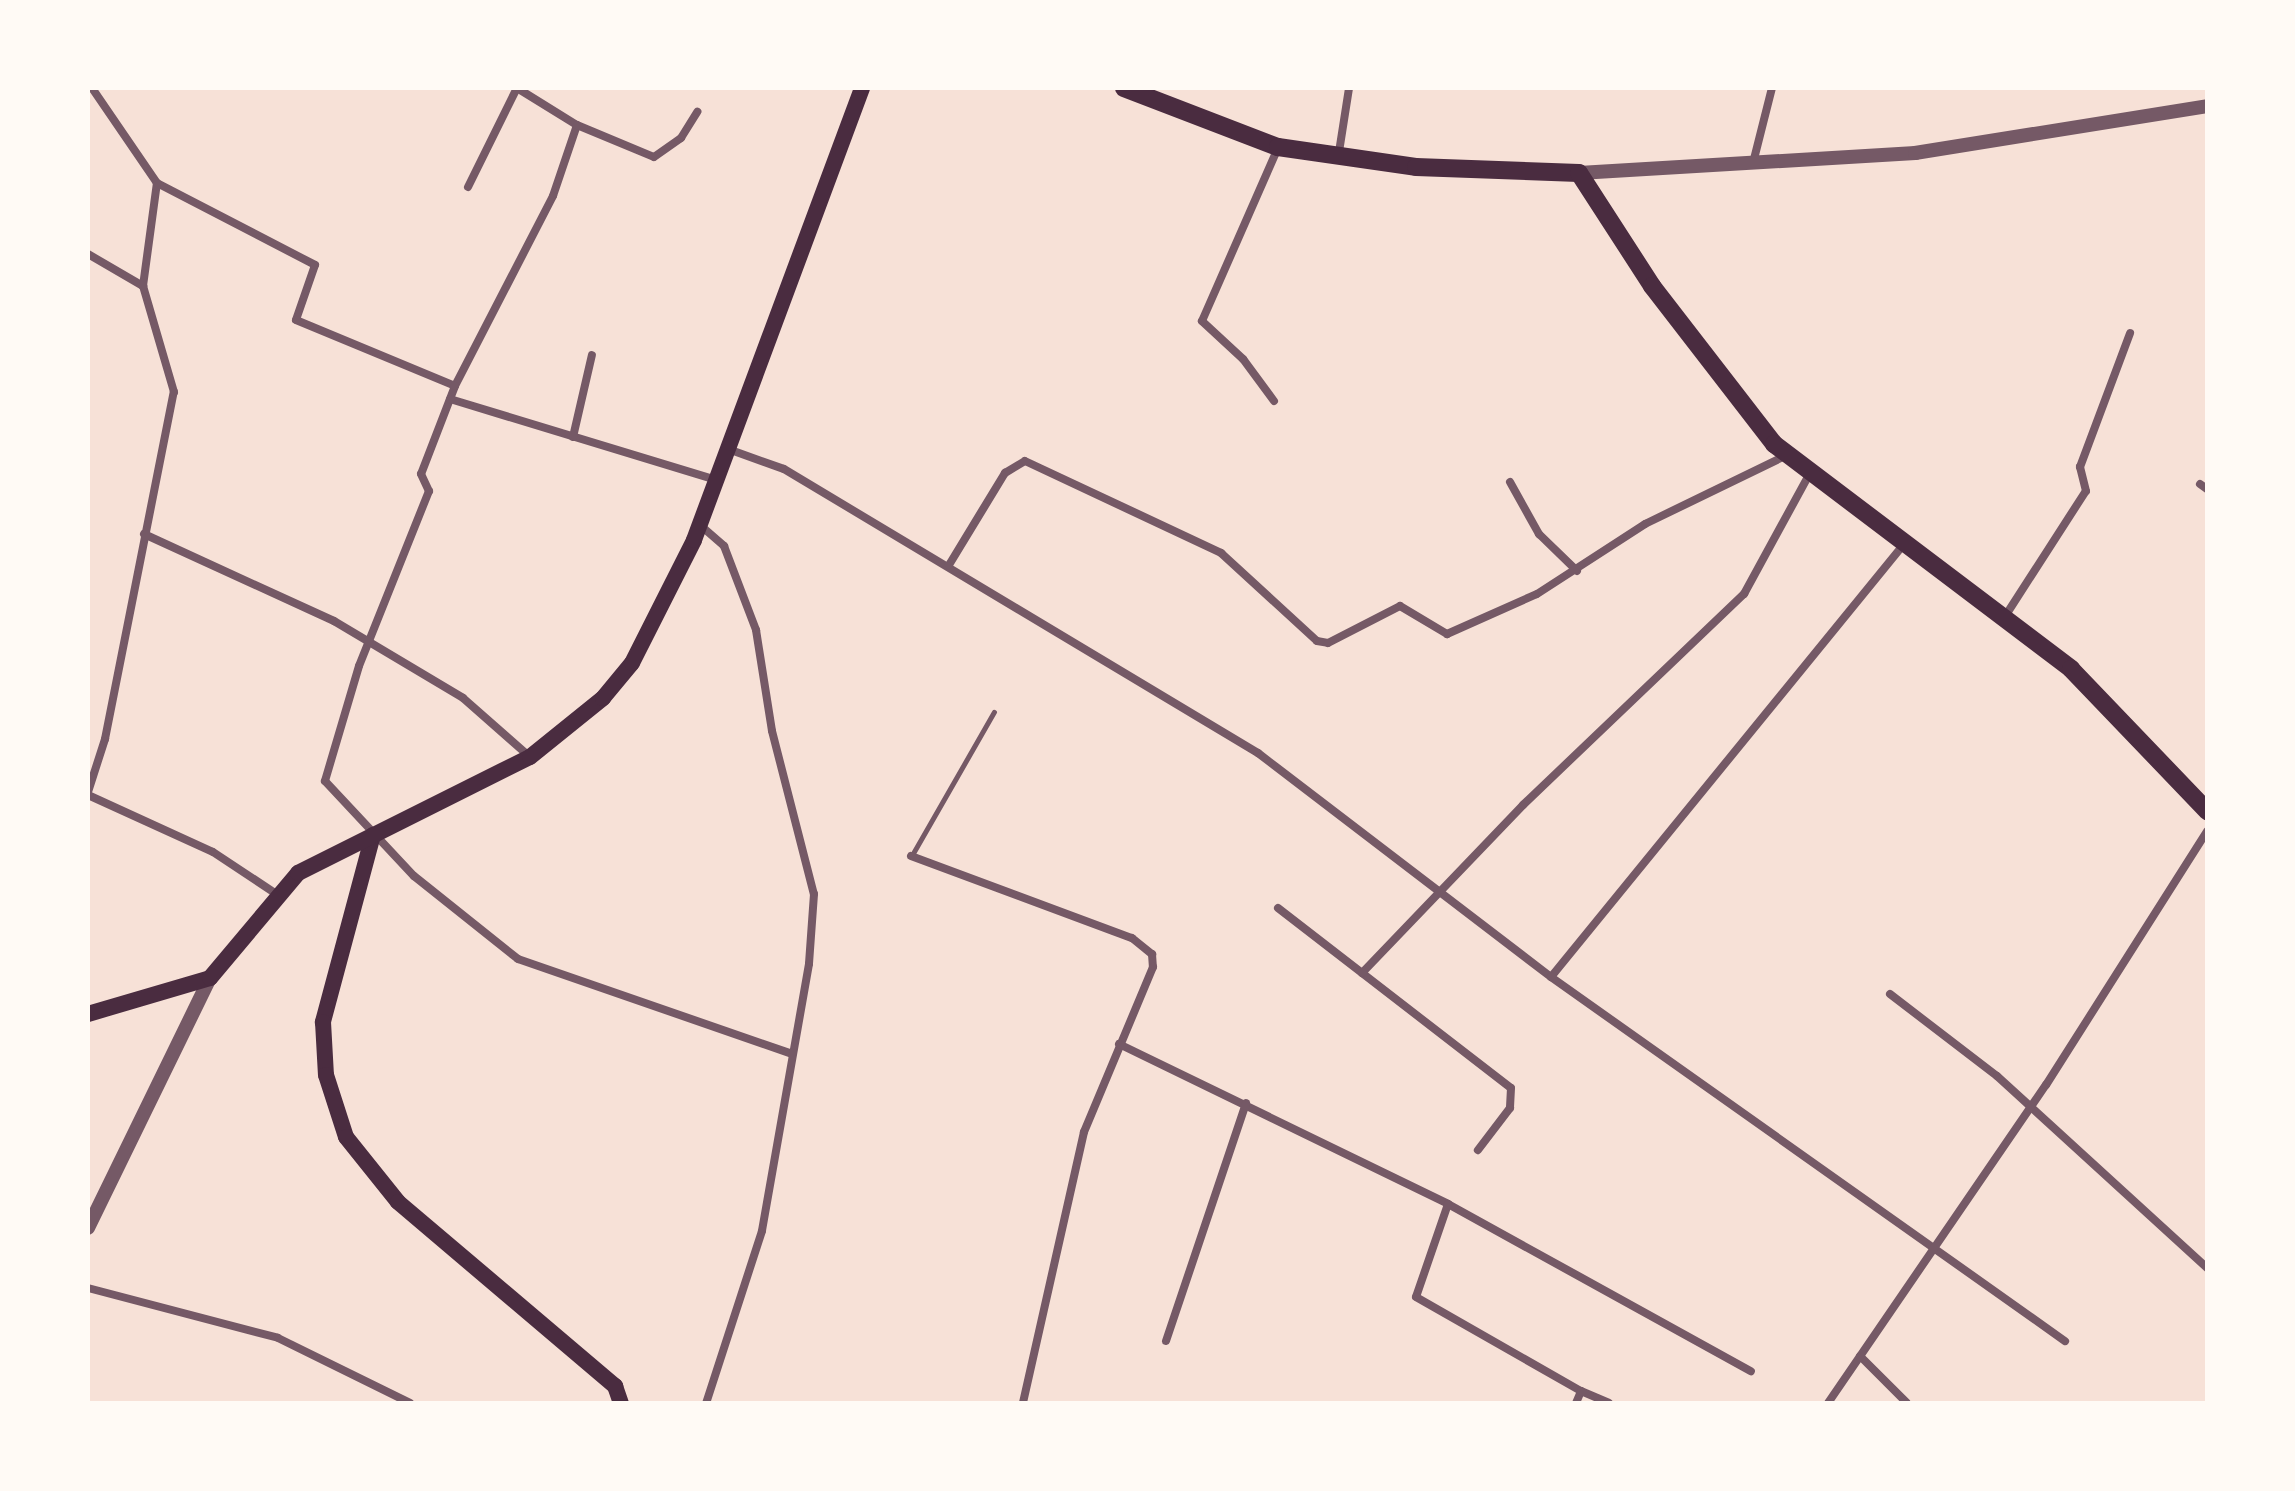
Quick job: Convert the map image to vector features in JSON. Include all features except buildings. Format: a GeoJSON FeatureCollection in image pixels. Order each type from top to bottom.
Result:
{"type":"FeatureCollection","features":[{"type":"Feature","properties":{"kind":"main road"},"geometry":{"type":"LineString","coordinates":[[88,1014],[210,978],[298,873],[530,757],[603,698],[632,663],[700,524],[862,88]]}},
{"type":"Feature","properties":{"kind":"main road"},"geometry":{"type":"LineString","coordinates":[[1124,88],[1278,147],[1339,152],[1416,167],[1579,173],[1652,286],[1788,455],[2071,669],[2207,811]]}},
{"type":"Feature","properties":{"kind":"main road"},"geometry":{"type":"LineString","coordinates":[[373,835],[323,1022],[326,1075],[346,1137],[398,1202],[615,1386],[621,1403]]}},
{"type":"Feature","properties":{"kind":"street"},"geometry":{"type":"LineString","coordinates":[[92,88],[157,183],[315,265],[296,320],[455,386]]}},
{"type":"Feature","properties":{"kind":"street"},"geometry":{"type":"LineString","coordinates":[[468,187],[517,88],[577,125],[654,157],[681,138],[697,112]]}},
{"type":"Feature","properties":{"kind":"street"},"geometry":{"type":"LineString","coordinates":[[1339,152],[1349,88]]}},
{"type":"Feature","properties":{"kind":"street"},"geometry":{"type":"LineString","coordinates":[[1753,163],[1772,88]]}},
{"type":"Feature","properties":{"kind":"street"},"geometry":{"type":"LineString","coordinates":[[1579,173],[1915,153],[2207,106]]}},
{"type":"Feature","properties":{"kind":"street"},"geometry":{"type":"LineString","coordinates":[[577,125],[553,196],[455,386],[421,474],[429,491],[369,642],[325,781],[373,835],[462,920],[518,959],[792,1054]]}},
{"type":"Feature","properties":{"kind":"street"},"geometry":{"type":"LineString","coordinates":[[1274,401],[1243,359],[1202,321],[1278,147]]}},
{"type":"Feature","properties":{"kind":"street"},"geometry":{"type":"LineString","coordinates":[[157,183],[143,286],[174,392],[105,739],[88,794],[213,852],[278,895]]}},
{"type":"Feature","properties":{"kind":"street"},"geometry":{"type":"LineString","coordinates":[[88,254],[143,286]]}},
{"type":"Feature","properties":{"kind":"street"},"geometry":{"type":"LineString","coordinates":[[2004,619],[2086,491],[2080,467],[2130,333]]}},
{"type":"Feature","properties":{"kind":"street"},"geometry":{"type":"LineString","coordinates":[[573,437],[592,355]]}},
{"type":"Feature","properties":{"kind":"street"},"geometry":{"type":"LineString","coordinates":[[450,399],[716,480]]}},
{"type":"Feature","properties":{"kind":"street"},"geometry":{"type":"LineString","coordinates":[[728,449],[784,469],[949,565],[1258,753],[1551,977],[2065,1341]]}},
{"type":"Feature","properties":{"kind":"street"},"geometry":{"type":"LineString","coordinates":[[949,565],[1005,473],[1025,461],[1221,553],[1328,643],[1400,606],[1447,634],[1466,628],[1577,571],[1645,524],[1788,455]]}},
{"type":"Feature","properties":{"kind":"street"},"geometry":{"type":"LineString","coordinates":[[1362,973],[1438,893],[1744,594],[1810,472]]}},
{"type":"Feature","properties":{"kind":"street"},"geometry":{"type":"LineString","coordinates":[[1510,482],[1539,534],[1577,571]]}},
{"type":"Feature","properties":{"kind":"street"},"geometry":{"type":"LineString","coordinates":[[700,524],[724,546],[756,630],[772,731],[814,894],[792,1054],[762,1231],[706,1403]]}},
{"type":"Feature","properties":{"kind":"street"},"geometry":{"type":"LineString","coordinates":[[144,534],[267,585],[369,642],[463,698],[530,757]]}},
{"type":"Feature","properties":{"kind":"street"},"geometry":{"type":"LineString","coordinates":[[1551,977],[1905,544]]}},
{"type":"Feature","properties":{"kind":"street"},"geometry":{"type":"LineString","coordinates":[[1828,1403],[2031,1108],[2207,831]]}},
{"type":"Feature","properties":{"kind":"street"},"geometry":{"type":"LineString","coordinates":[[911,856],[1144,944],[1153,967],[1084,1132],[1023,1403]]}},
{"type":"Feature","properties":{"kind":"street"},"geometry":{"type":"LineString","coordinates":[[1278,908],[1511,1088],[1510,1108],[1478,1150]]}},
{"type":"Feature","properties":{"kind":"street"},"geometry":{"type":"LineString","coordinates":[[88,1228],[210,978]]}},
{"type":"Feature","properties":{"kind":"street"},"geometry":{"type":"LineString","coordinates":[[1890,994],[2031,1108],[2207,1268]]}},
{"type":"Feature","properties":{"kind":"street"},"geometry":{"type":"LineString","coordinates":[[1119,1044],[1246,1103],[1448,1204],[1751,1371]]}},
{"type":"Feature","properties":{"kind":"street"},"geometry":{"type":"LineString","coordinates":[[1166,1341],[1246,1103]]}},
{"type":"Feature","properties":{"kind":"street"},"geometry":{"type":"LineString","coordinates":[[1448,1204],[1416,1297],[1581,1391],[1609,1403]]}},
{"type":"Feature","properties":{"kind":"street"},"geometry":{"type":"LineString","coordinates":[[88,1288],[278,1338],[410,1403]]}},
{"type":"Feature","properties":{"kind":"street"},"geometry":{"type":"LineString","coordinates":[[1860,1356],[1907,1403]]}},
{"type":"Feature","properties":{"kind":"street"},"geometry":{"type":"LineString","coordinates":[[1576,1403],[1581,1391]]}},
{"type":"Feature","properties":{"kind":"lane"},"geometry":{"type":"LineString","coordinates":[[911,856],[994,712]]}}]}
